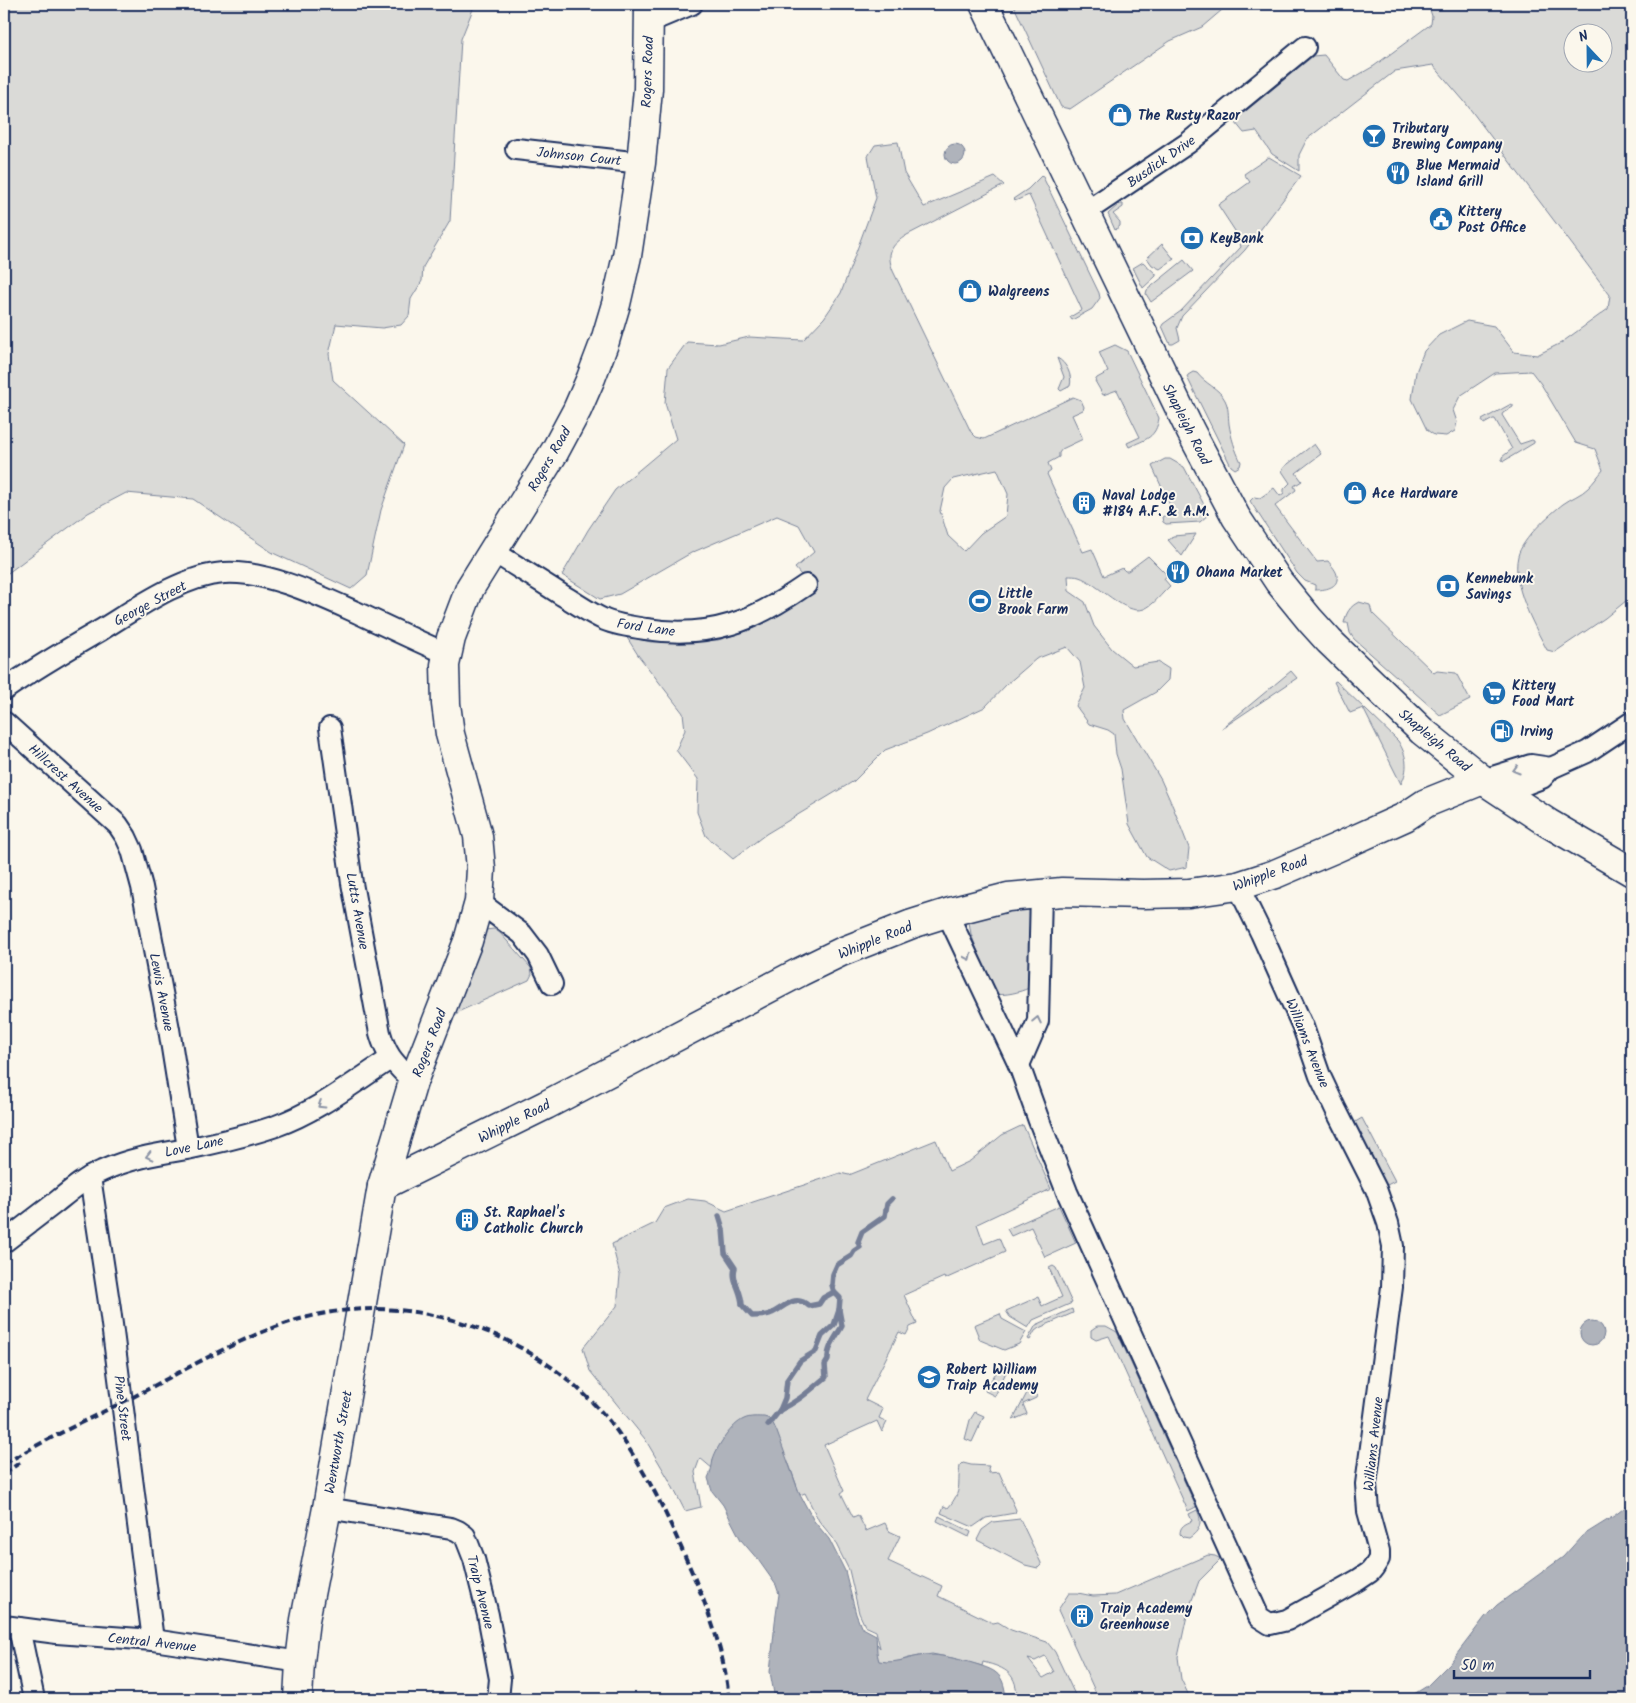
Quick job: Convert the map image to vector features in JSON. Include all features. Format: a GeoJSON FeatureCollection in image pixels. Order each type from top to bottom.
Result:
{"type":"FeatureCollection","features":[{"type":"Feature","properties":{"kind":"main road","name":"Shapleigh Road"},"geometry":{"type":"LineString","coordinates":[[984,4],[1191,432],[1228,503],[1256,549],[1310,620],[1339,652],[1422,731],[1492,786]]}},
{"type":"Feature","properties":{"kind":"main road","name":"Rogers Road"},"geometry":{"type":"LineString","coordinates":[[382,1186],[413,1082],[468,941],[480,902],[481,869],[478,836],[448,723],[445,684],[448,654],[453,631],[470,588],[555,451],[591,378],[605,341],[627,256],[642,163],[648,90],[649,13]]}},
{"type":"Feature","properties":{"kind":"main road","name":"Whipple Road"},"geometry":{"type":"LineString","coordinates":[[382,1186],[493,1132],[820,962],[873,939],[947,913],[1008,897],[1042,893],[1189,893],[1238,886],[1275,874],[1405,817],[1426,803],[1492,786]]}},
{"type":"Feature","properties":{"kind":"main road"},"geometry":{"type":"LineString","coordinates":[[1492,786],[1548,823],[1632,872]]}},
{"type":"Feature","properties":{"kind":"main road","name":"Wentworth Street"},"geometry":{"type":"LineString","coordinates":[[298,1699],[305,1620],[327,1508],[382,1186]]}},
{"type":"Feature","properties":{"kind":"street"},"geometry":{"type":"LineString","coordinates":[[649,13],[692,4]]}},
{"type":"Feature","properties":{"kind":"street","name":"Busdick Drive"},"geometry":{"type":"LineString","coordinates":[[1084,213],[1188,143],[1305,47]]}},
{"type":"Feature","properties":{"kind":"street","name":"Johnson Court"},"geometry":{"type":"LineString","coordinates":[[516,149],[642,163]]}},
{"type":"Feature","properties":{"kind":"street","name":"Ford Lane"},"geometry":{"type":"LineString","coordinates":[[494,552],[590,613],[619,624],[657,631],[689,632],[716,629],[739,623],[758,615],[806,585]]}},
{"type":"Feature","properties":{"kind":"street","name":"George Street"},"geometry":{"type":"LineString","coordinates":[[4,690],[25,675],[153,599],[200,578],[225,573],[265,578],[290,584],[448,654]]}},
{"type":"Feature","properties":{"kind":"street","name":"Hillcrest Avenue"},"geometry":{"type":"LineString","coordinates":[[4,722],[118,825],[126,837]]}},
{"type":"Feature","properties":{"kind":"street"},"geometry":{"type":"LineString","coordinates":[[1492,786],[1531,765],[1551,768],[1587,752],[1632,722]]}},
{"type":"Feature","properties":{"kind":"street","name":"Lutts Avenue"},"geometry":{"type":"LineString","coordinates":[[330,728],[352,879],[380,1033],[384,1048],[390,1059],[413,1082]]}},
{"type":"Feature","properties":{"kind":"street","name":"Lewis Avenue"},"geometry":{"type":"LineString","coordinates":[[126,837],[137,862],[142,887],[169,1030],[188,1148]]}},
{"type":"Feature","properties":{"kind":"street","name":"Williams Avenue"},"geometry":{"type":"LineString","coordinates":[[947,913],[1019,1065],[1067,1192],[1259,1617],[1270,1624],[1287,1620],[1363,1577],[1370,1572],[1379,1559],[1379,1551],[1368,1511],[1366,1484],[1392,1287],[1393,1246],[1388,1223],[1376,1189],[1320,1076],[1303,1027],[1261,932],[1238,886]]}},
{"type":"Feature","properties":{"kind":"street"},"geometry":{"type":"LineString","coordinates":[[1019,1065],[1038,1021],[1042,893]]}},
{"type":"Feature","properties":{"kind":"street"},"geometry":{"type":"LineString","coordinates":[[480,902],[522,934],[538,954],[552,984]]}},
{"type":"Feature","properties":{"kind":"street","name":"Love Lane"},"geometry":{"type":"LineString","coordinates":[[4,1242],[90,1177],[124,1162],[152,1154],[188,1148],[294,1119],[316,1108],[390,1059]]}},
{"type":"Feature","properties":{"kind":"street","name":"Pine Street"},"geometry":{"type":"LineString","coordinates":[[90,1177],[110,1307],[153,1640]]}},
{"type":"Feature","properties":{"kind":"street","name":"Traip Avenue"},"geometry":{"type":"LineString","coordinates":[[327,1508],[451,1528],[464,1536],[474,1559],[488,1615],[500,1679],[498,1699]]}},
{"type":"Feature","properties":{"kind":"street"},"geometry":{"type":"LineString","coordinates":[[11,1627],[34,1699]]}},
{"type":"Feature","properties":{"kind":"street","name":"Central Avenue"},"geometry":{"type":"LineString","coordinates":[[11,1627],[57,1633],[153,1640],[300,1662]]}},
{"type":"Feature","properties":{"kind":"shaded area"},"geometry":{"type":"Polygon","coordinates":[[[4,4],[475,4],[461,39],[450,221],[423,267],[422,281],[411,299],[409,316],[401,325],[382,328],[336,324],[329,354],[333,380],[404,445],[381,510],[367,575],[351,589],[273,553],[193,499],[126,493],[88,513],[4,576],[4,4]]]}},
{"type":"Feature","properties":{"kind":"shaded area"},"geometry":{"type":"Polygon","coordinates":[[[1013,4],[1229,4],[1202,27],[1170,41],[1070,109],[1061,107],[1013,4]]]}},
{"type":"Feature","properties":{"kind":"shaded area"},"geometry":{"type":"Polygon","coordinates":[[[1428,4],[1632,4],[1632,596],[1605,618],[1555,652],[1547,650],[1525,604],[1518,579],[1518,556],[1525,542],[1537,528],[1563,504],[1592,484],[1603,470],[1595,449],[1576,443],[1541,384],[1531,371],[1495,373],[1460,396],[1453,410],[1457,422],[1455,431],[1446,436],[1434,435],[1427,430],[1412,399],[1416,372],[1424,351],[1439,335],[1467,321],[1494,326],[1514,352],[1537,355],[1561,343],[1608,309],[1610,295],[1464,101],[1433,65],[1395,71],[1307,139],[1299,155],[1299,171],[1272,154],[1256,131],[1244,133],[1235,122],[1236,119],[1313,56],[1324,55],[1344,80],[1348,81],[1374,66],[1431,24],[1432,16],[1428,4]]]}},
{"type":"Feature","properties":{"kind":"shaded area"},"geometry":{"type":"Polygon","coordinates":[[[898,142],[904,173],[924,207],[995,177],[1004,185],[897,242],[891,250],[891,265],[971,432],[976,437],[984,439],[1073,397],[1081,400],[1084,407],[1083,410],[1072,415],[1083,439],[1062,449],[1059,457],[1048,463],[1051,471],[1047,474],[1083,552],[1092,549],[1104,576],[1122,568],[1128,571],[1148,556],[1167,575],[1164,579],[1170,586],[1151,605],[1137,610],[1120,604],[1079,577],[1068,576],[1069,591],[1085,602],[1094,626],[1112,649],[1133,666],[1158,662],[1169,669],[1168,680],[1156,692],[1124,710],[1125,719],[1161,780],[1173,807],[1189,848],[1187,867],[1169,871],[1147,857],[1129,824],[1114,734],[1089,724],[1076,706],[1085,688],[1080,662],[1067,647],[1036,659],[1007,684],[985,707],[927,734],[885,750],[854,781],[766,834],[733,859],[706,836],[697,812],[698,779],[676,750],[685,730],[683,713],[638,655],[626,636],[651,642],[718,640],[747,631],[783,613],[812,588],[795,568],[814,552],[799,525],[777,516],[691,553],[620,594],[600,599],[562,575],[588,530],[615,490],[676,439],[665,403],[668,368],[687,342],[719,344],[749,337],[803,340],[824,318],[841,293],[876,198],[868,156],[875,145],[898,142]],[[997,469],[953,479],[945,488],[940,511],[948,536],[964,551],[981,533],[1006,516],[1008,494],[997,469]]]}},
{"type":"Feature","properties":{"kind":"shaded area"},"geometry":{"type":"Polygon","coordinates":[[[951,144],[959,144],[965,150],[965,158],[959,164],[951,164],[945,158],[945,150],[951,144]]]}},
{"type":"Feature","properties":{"kind":"shaded area"},"geometry":{"type":"Polygon","coordinates":[[[1269,157],[1301,176],[1245,250],[1182,316],[1177,328],[1180,340],[1170,344],[1162,326],[1163,324],[1181,311],[1241,247],[1237,234],[1218,205],[1250,182],[1244,174],[1269,157]]]}},
{"type":"Feature","properties":{"kind":"shaded area"},"geometry":{"type":"Polygon","coordinates":[[[1042,175],[1099,293],[1100,298],[1092,309],[1072,320],[1070,317],[1082,310],[1029,195],[1015,201],[1013,199],[1028,189],[1042,175]]]}},
{"type":"Feature","properties":{"kind":"shaded area"},"geometry":{"type":"Polygon","coordinates":[[[1119,204],[1123,204],[1123,207],[1113,214],[1120,222],[1120,226],[1115,230],[1108,214],[1119,204]]]}},
{"type":"Feature","properties":{"kind":"shaded area"},"geometry":{"type":"Polygon","coordinates":[[[1162,244],[1174,259],[1160,269],[1152,265],[1147,258],[1162,244]]]}},
{"type":"Feature","properties":{"kind":"shaded area"},"geometry":{"type":"Polygon","coordinates":[[[1184,260],[1193,271],[1151,302],[1146,294],[1147,290],[1184,260]]]}},
{"type":"Feature","properties":{"kind":"shaded area"},"geometry":{"type":"Polygon","coordinates":[[[1143,262],[1156,276],[1143,288],[1133,268],[1143,262]]]}},
{"type":"Feature","properties":{"kind":"shaded area"},"geometry":{"type":"Polygon","coordinates":[[[1115,345],[1127,351],[1159,418],[1158,425],[1153,434],[1129,447],[1127,443],[1140,437],[1117,390],[1103,395],[1095,381],[1108,372],[1099,352],[1115,345]]]}},
{"type":"Feature","properties":{"kind":"shaded area"},"geometry":{"type":"Polygon","coordinates":[[[1057,358],[1066,366],[1071,382],[1070,386],[1061,391],[1059,389],[1064,377],[1057,358]]]}},
{"type":"Feature","properties":{"kind":"shaded area"},"geometry":{"type":"Polygon","coordinates":[[[1193,372],[1197,373],[1216,389],[1225,400],[1232,439],[1241,462],[1240,466],[1235,469],[1231,466],[1187,377],[1193,372]]]}},
{"type":"Feature","properties":{"kind":"shaded area"},"geometry":{"type":"Polygon","coordinates":[[[1511,404],[1513,407],[1502,415],[1520,444],[1532,440],[1534,443],[1504,461],[1502,457],[1512,449],[1495,419],[1484,424],[1482,420],[1511,404]]]}},
{"type":"Feature","properties":{"kind":"shaded area"},"geometry":{"type":"Polygon","coordinates":[[[1314,444],[1321,454],[1296,473],[1302,481],[1294,486],[1296,490],[1275,506],[1317,562],[1328,561],[1336,572],[1337,580],[1333,586],[1315,590],[1315,585],[1305,581],[1297,573],[1250,501],[1254,497],[1260,498],[1274,488],[1280,496],[1284,493],[1284,489],[1290,483],[1282,471],[1284,467],[1314,444]]]}},
{"type":"Feature","properties":{"kind":"shaded area"},"geometry":{"type":"Polygon","coordinates":[[[1165,459],[1170,459],[1184,467],[1209,514],[1200,522],[1166,524],[1163,522],[1162,517],[1173,512],[1152,466],[1165,459]]]}},
{"type":"Feature","properties":{"kind":"shaded area"},"geometry":{"type":"Polygon","coordinates":[[[1196,534],[1182,556],[1168,540],[1173,536],[1196,534]]]}},
{"type":"Feature","properties":{"kind":"shaded area"},"geometry":{"type":"Polygon","coordinates":[[[1359,602],[1370,605],[1372,613],[1434,673],[1437,671],[1456,673],[1470,700],[1440,715],[1354,639],[1350,633],[1348,623],[1344,623],[1349,610],[1359,602]]]}},
{"type":"Feature","properties":{"kind":"shaded area"},"geometry":{"type":"Polygon","coordinates":[[[1291,671],[1297,678],[1221,729],[1291,671]]]}},
{"type":"Feature","properties":{"kind":"shaded area"},"geometry":{"type":"Polygon","coordinates":[[[1336,681],[1398,741],[1406,762],[1404,778],[1401,784],[1363,708],[1350,713],[1334,682],[1336,681]]]}},
{"type":"Feature","properties":{"kind":"shaded area"},"geometry":{"type":"Polygon","coordinates":[[[1025,907],[1030,909],[1032,914],[1029,988],[1012,993],[994,994],[971,934],[969,922],[973,918],[1025,907]]]}},
{"type":"Feature","properties":{"kind":"shaded area"},"geometry":{"type":"Polygon","coordinates":[[[494,929],[500,933],[531,968],[532,974],[529,980],[460,1011],[451,1021],[485,930],[494,929]]]}},
{"type":"Feature","properties":{"kind":"shaded area"},"geometry":{"type":"Polygon","coordinates":[[[1362,1118],[1395,1181],[1385,1186],[1352,1124],[1362,1118]]]}},
{"type":"Feature","properties":{"kind":"shaded area"},"geometry":{"type":"Polygon","coordinates":[[[1023,1125],[1051,1189],[977,1224],[984,1244],[999,1238],[1005,1252],[904,1295],[917,1324],[910,1327],[906,1335],[899,1332],[865,1400],[883,1409],[879,1418],[887,1422],[882,1432],[877,1421],[824,1445],[844,1491],[841,1493],[853,1517],[858,1515],[866,1531],[885,1523],[889,1531],[900,1536],[888,1561],[942,1586],[938,1596],[993,1623],[998,1622],[1011,1630],[1047,1642],[1055,1652],[1077,1699],[1017,1699],[1017,1690],[1009,1673],[983,1662],[982,1666],[932,1654],[892,1663],[879,1662],[876,1652],[877,1644],[880,1648],[876,1631],[865,1626],[859,1613],[849,1570],[833,1538],[819,1521],[805,1493],[800,1495],[789,1464],[734,1427],[717,1452],[713,1469],[700,1458],[695,1472],[701,1507],[685,1511],[645,1439],[590,1371],[583,1348],[617,1306],[620,1275],[612,1244],[655,1223],[664,1208],[688,1199],[705,1201],[726,1211],[840,1173],[849,1175],[936,1140],[949,1171],[970,1161],[1002,1135],[1023,1125]],[[1045,1656],[1035,1661],[1028,1659],[1043,1678],[1054,1672],[1045,1656]]]}},
{"type":"Feature","properties":{"kind":"shaded area"},"geometry":{"type":"Polygon","coordinates":[[[1059,1206],[1076,1243],[1045,1257],[1031,1227],[1011,1236],[1007,1229],[1059,1206]]]}},
{"type":"Feature","properties":{"kind":"shaded area"},"geometry":{"type":"Polygon","coordinates":[[[1053,1266],[1056,1268],[1072,1303],[1033,1320],[1028,1328],[1010,1317],[1006,1311],[1038,1297],[1042,1306],[1062,1297],[1049,1268],[1053,1266]]]}},
{"type":"Feature","properties":{"kind":"shaded area"},"geometry":{"type":"Polygon","coordinates":[[[1072,1309],[1073,1313],[1039,1328],[1030,1340],[1028,1339],[1036,1325],[1072,1309]]]}},
{"type":"Feature","properties":{"kind":"shaded area"},"geometry":{"type":"Polygon","coordinates":[[[1000,1314],[1002,1319],[1026,1332],[1019,1344],[1004,1350],[980,1340],[974,1325],[1000,1314]]]}},
{"type":"Feature","properties":{"kind":"shaded area"},"geometry":{"type":"Polygon","coordinates":[[[1592,1321],[1600,1325],[1604,1333],[1600,1341],[1592,1345],[1584,1341],[1580,1333],[1584,1325],[1592,1321]]]}},
{"type":"Feature","properties":{"kind":"shaded area"},"geometry":{"type":"Polygon","coordinates":[[[1097,1326],[1106,1326],[1117,1332],[1196,1507],[1188,1511],[1109,1336],[1096,1340],[1091,1337],[1091,1330],[1097,1326]]]}},
{"type":"Feature","properties":{"kind":"shaded area"},"geometry":{"type":"Polygon","coordinates":[[[1000,1367],[1007,1370],[995,1396],[985,1391],[1000,1367]]]}},
{"type":"Feature","properties":{"kind":"shaded area"},"geometry":{"type":"Polygon","coordinates":[[[1032,1390],[1037,1396],[1023,1404],[1027,1414],[1013,1420],[1028,1391],[1032,1390]]]}},
{"type":"Feature","properties":{"kind":"shaded area"},"geometry":{"type":"Polygon","coordinates":[[[975,1412],[984,1416],[972,1442],[965,1439],[970,1420],[975,1412]]]}},
{"type":"Feature","properties":{"kind":"shaded area"},"geometry":{"type":"Polygon","coordinates":[[[764,1417],[771,1419],[800,1495],[814,1521],[829,1539],[845,1571],[861,1627],[876,1635],[879,1661],[893,1662],[932,1655],[974,1664],[990,1669],[1000,1677],[1004,1684],[1006,1699],[775,1699],[770,1672],[779,1594],[776,1585],[741,1540],[723,1505],[712,1491],[708,1478],[715,1454],[730,1430],[746,1418],[764,1417]]]}},
{"type":"Feature","properties":{"kind":"shaded area"},"geometry":{"type":"Polygon","coordinates":[[[963,1463],[989,1466],[989,1473],[999,1472],[1016,1510],[1015,1513],[986,1518],[973,1527],[941,1513],[944,1506],[948,1508],[956,1497],[960,1466],[963,1463]]]}},
{"type":"Feature","properties":{"kind":"shaded area"},"geometry":{"type":"Polygon","coordinates":[[[1632,1502],[1632,1699],[1406,1699],[1427,1686],[1450,1663],[1485,1617],[1497,1605],[1563,1557],[1582,1536],[1632,1502]]]}},
{"type":"Feature","properties":{"kind":"shaded area"},"geometry":{"type":"Polygon","coordinates":[[[1197,1510],[1200,1518],[1198,1529],[1189,1538],[1183,1537],[1180,1534],[1182,1527],[1192,1521],[1189,1514],[1197,1510]]]}},
{"type":"Feature","properties":{"kind":"shaded area"},"geometry":{"type":"Polygon","coordinates":[[[939,1516],[971,1532],[969,1537],[937,1521],[939,1516]]]}},
{"type":"Feature","properties":{"kind":"shaded area"},"geometry":{"type":"Polygon","coordinates":[[[1020,1519],[1041,1563],[1038,1568],[1025,1565],[977,1540],[982,1530],[993,1522],[1020,1519]]]}},
{"type":"Feature","properties":{"kind":"shaded area"},"geometry":{"type":"Polygon","coordinates":[[[1208,1555],[1221,1559],[1199,1581],[1188,1611],[1178,1657],[1181,1679],[1190,1698],[1202,1699],[1101,1699],[1095,1691],[1058,1610],[1069,1593],[1093,1596],[1115,1595],[1208,1555]]]}},
{"type":"Feature","properties":{"kind":"waterway"},"geometry":{"type":"LineString","coordinates":[[768,1425],[780,1410],[785,1398],[787,1380],[800,1361],[816,1351],[822,1336],[834,1325],[839,1310],[840,1298],[834,1292],[832,1285],[833,1274],[837,1265],[851,1256],[860,1247],[858,1242],[862,1232],[885,1216],[887,1204],[892,1199]]}},
{"type":"Feature","properties":{"kind":"waterway"},"geometry":{"type":"LineString","coordinates":[[719,1216],[723,1229],[725,1253],[735,1268],[734,1277],[742,1305],[752,1316],[770,1314],[795,1301],[804,1302],[809,1306],[819,1304],[823,1298],[834,1292]]}},
{"type":"Feature","properties":{"kind":"waterway"},"geometry":{"type":"LineString","coordinates":[[780,1410],[799,1399],[826,1377],[825,1365],[828,1360],[829,1351],[842,1326],[839,1310]]}},
{"type":"Feature","properties":{"kind":"railway"},"geometry":{"type":"LineString","coordinates":[[4,1464],[52,1437],[216,1353],[258,1334],[300,1319],[339,1311],[379,1309],[418,1313],[457,1321],[495,1335],[530,1353],[563,1376],[601,1411],[621,1437],[661,1504],[699,1589],[723,1661],[729,1699]]}},
{"type":"Feature","properties":{"kind":"railway"},"geometry":{"type":"LineString","coordinates":[[4,1474],[22,1461]]}},
{"type":"Feature","properties":{"kind":"place","name":"The Rusty Razor"},"geometry":{"type":"Point","coordinates":[1120,115]}},
{"type":"Feature","properties":{"kind":"place","name":"Tributary Brewing Company"},"geometry":{"type":"Point","coordinates":[1374,136]}},
{"type":"Feature","properties":{"kind":"place","name":"Blue Mermaid Island Grill"},"geometry":{"type":"Point","coordinates":[1398,173]}},
{"type":"Feature","properties":{"kind":"place","name":"Kittery Post Office"},"geometry":{"type":"Point","coordinates":[1441,219]}},
{"type":"Feature","properties":{"kind":"place","name":"KeyBank"},"geometry":{"type":"Point","coordinates":[1192,238]}},
{"type":"Feature","properties":{"kind":"place","name":"Walgreens"},"geometry":{"type":"Point","coordinates":[970,291]}},
{"type":"Feature","properties":{"kind":"place","name":"Ace Hardware"},"geometry":{"type":"Point","coordinates":[1355,493]}},
{"type":"Feature","properties":{"kind":"place","name":"Naval Lodge #184 A.F. & A.M."},"geometry":{"type":"Point","coordinates":[1084,503]}},
{"type":"Feature","properties":{"kind":"place","name":"Ohana Market"},"geometry":{"type":"Point","coordinates":[1178,572]}},
{"type":"Feature","properties":{"kind":"place","name":"Kennebunk Savings"},"geometry":{"type":"Point","coordinates":[1448,586]}},
{"type":"Feature","properties":{"kind":"place","name":"Little Brook Farm"},"geometry":{"type":"Point","coordinates":[980,601]}},
{"type":"Feature","properties":{"kind":"place","name":"Kittery Food Mart"},"geometry":{"type":"Point","coordinates":[1494,693]}},
{"type":"Feature","properties":{"kind":"place","name":"Irving"},"geometry":{"type":"Point","coordinates":[1502,731]}},
{"type":"Feature","properties":{"kind":"place","name":"St. Raphael's Catholic Church"},"geometry":{"type":"Point","coordinates":[467,1220]}},
{"type":"Feature","properties":{"kind":"place","name":"Robert William Traip Academy"},"geometry":{"type":"Point","coordinates":[929,1377]}},
{"type":"Feature","properties":{"kind":"place","name":"Traip Academy Greenhouse"},"geometry":{"type":"Point","coordinates":[1082,1616]}}]}
